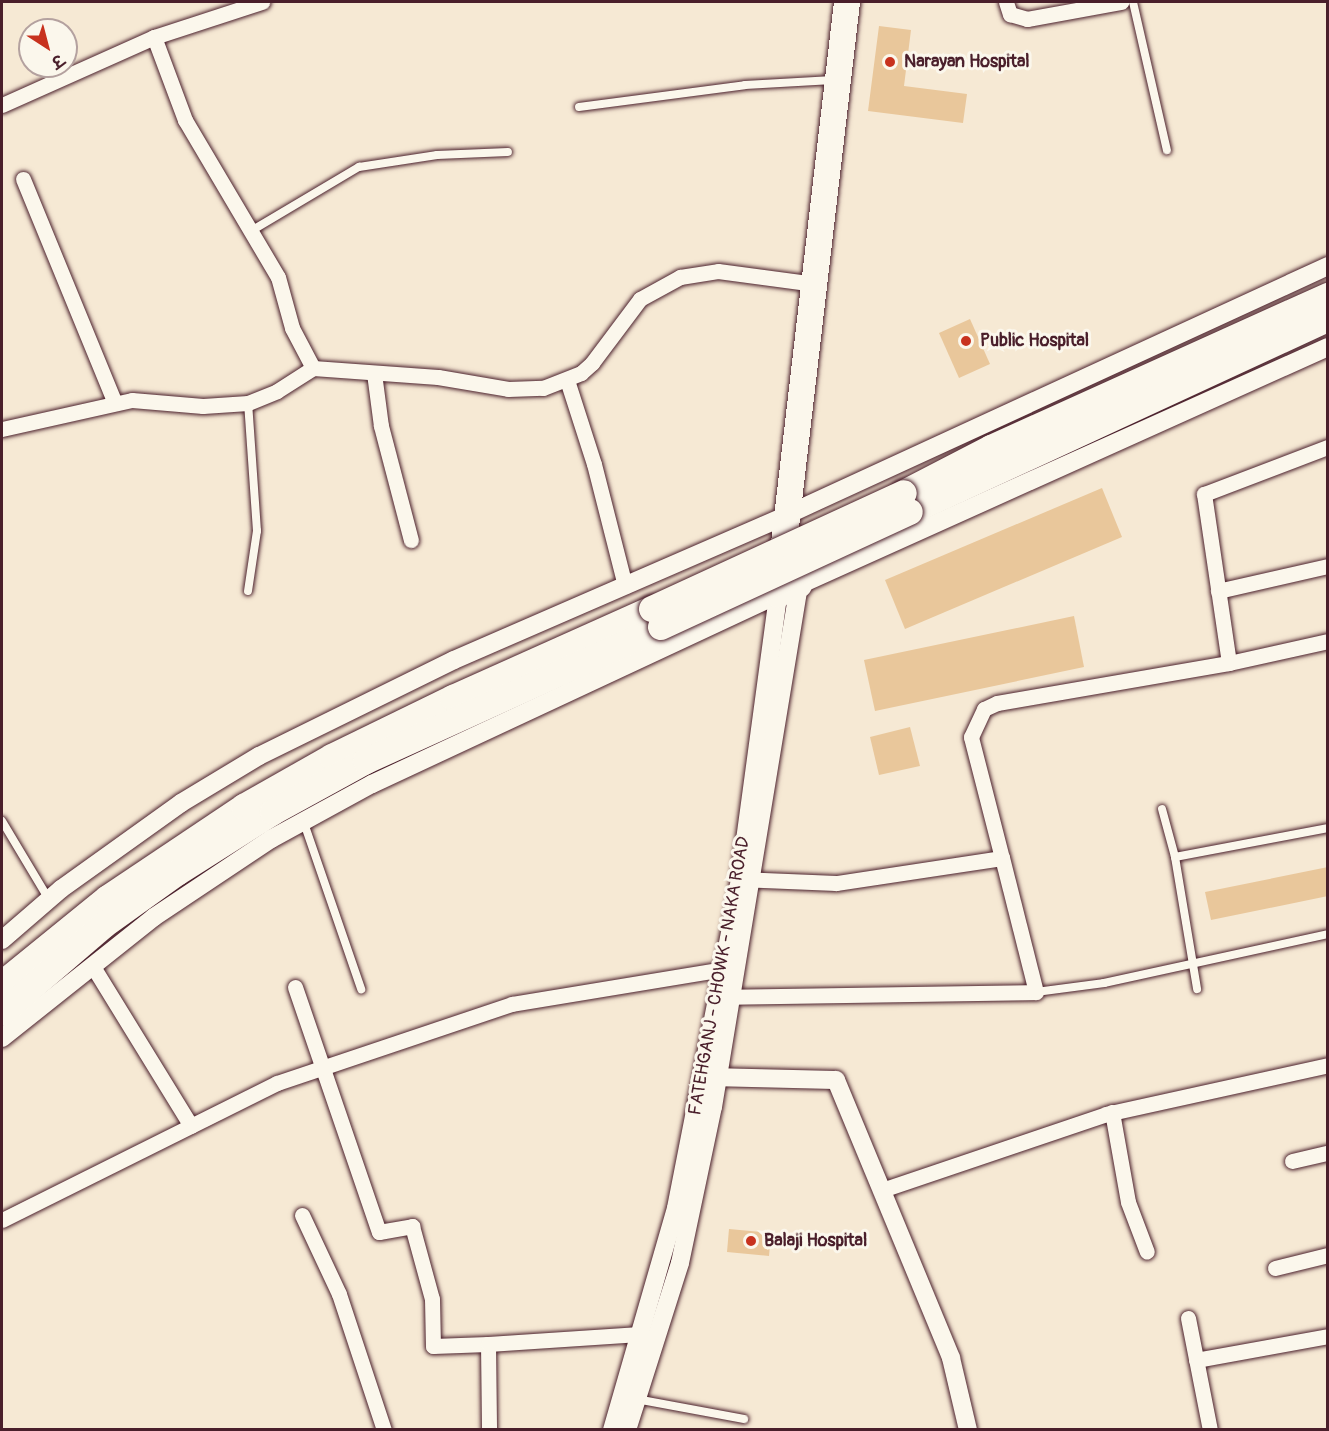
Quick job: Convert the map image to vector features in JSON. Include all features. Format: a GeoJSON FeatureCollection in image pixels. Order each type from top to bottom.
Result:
{"type":"FeatureCollection","features":[{"type":"Feature","properties":{"kind":"highway"},"geometry":{"type":"LineString","coordinates":[[798,510],[816,284],[847,2]]}},
{"type":"Feature","properties":{"kind":"highway"},"geometry":{"type":"LineString","coordinates":[[798,510],[860,2]]}},
{"type":"Feature","properties":{"kind":"highway"},"geometry":{"type":"LineString","coordinates":[[907,502],[991,448],[1328,296]]}},
{"type":"Feature","properties":{"kind":"highway"},"geometry":{"type":"LineString","coordinates":[[2,1013],[103,926],[177,873],[273,813],[366,760],[656,618],[907,502],[1328,319]]}},
{"type":"Feature","properties":{"kind":"highway","name":"FATEHGANJ - CHOWK - NAKA ROAD"},"geometry":{"type":"LineString","coordinates":[[788,590],[798,510]]}},
{"type":"Feature","properties":{"kind":"highway"},"geometry":{"type":"LineString","coordinates":[[2,984],[108,898],[254,801],[332,757],[453,698],[656,618]]}},
{"type":"Feature","properties":{"kind":"street"},"geometry":{"type":"LineString","coordinates":[[2,105],[154,37],[262,2]]}},
{"type":"Feature","properties":{"kind":"street"},"geometry":{"type":"LineString","coordinates":[[1006,2],[1010,14],[1027,19],[1121,2]]}},
{"type":"Feature","properties":{"kind":"street"},"geometry":{"type":"LineString","coordinates":[[154,37],[185,120],[278,278],[292,328],[313,368]]}},
{"type":"Feature","properties":{"kind":"street"},"geometry":{"type":"LineString","coordinates":[[23,179],[115,403]]}},
{"type":"Feature","properties":{"kind":"street"},"geometry":{"type":"LineString","coordinates":[[2,940],[49,900],[181,803],[259,756],[454,660],[798,510],[1328,266]]}},
{"type":"Feature","properties":{"kind":"street"},"geometry":{"type":"LineString","coordinates":[[2,429],[132,400],[203,406],[248,403],[277,391],[313,368],[438,377],[526,390],[567,380],[592,363],[640,299],[680,277],[718,271],[816,284]]}},
{"type":"Feature","properties":{"kind":"street"},"geometry":{"type":"LineString","coordinates":[[2,1038],[92,965],[164,911],[303,821],[372,784],[788,590],[1328,347]]}},
{"type":"Feature","properties":{"kind":"street"},"geometry":{"type":"LineString","coordinates":[[374,373],[381,426],[411,540]]}},
{"type":"Feature","properties":{"kind":"street"},"geometry":{"type":"LineString","coordinates":[[567,380],[594,464],[625,586]]}},
{"type":"Feature","properties":{"kind":"street"},"geometry":{"type":"LineString","coordinates":[[1229,663],[1204,494],[1328,447]]}},
{"type":"Feature","properties":{"kind":"street"},"geometry":{"type":"LineString","coordinates":[[1218,591],[1328,566]]}},
{"type":"Feature","properties":{"kind":"street","name":"FATEHGANJ - CHOWK - NAKA ROAD"},"geometry":{"type":"LineString","coordinates":[[725,997],[723,969],[746,880],[788,590]]}},
{"type":"Feature","properties":{"kind":"street"},"geometry":{"type":"LineString","coordinates":[[725,997],[1036,992],[971,737],[984,710],[997,703],[1229,663],[1328,640]]}},
{"type":"Feature","properties":{"kind":"street"},"geometry":{"type":"LineString","coordinates":[[627,1430],[629,1398],[680,1263],[710,1077],[746,880],[836,883],[1002,858]]}},
{"type":"Feature","properties":{"kind":"street"},"geometry":{"type":"LineString","coordinates":[[92,965],[191,1126]]}},
{"type":"Feature","properties":{"kind":"street"},"geometry":{"type":"LineString","coordinates":[[2,1220],[277,1083],[512,1004],[723,969]]}},
{"type":"Feature","properties":{"kind":"street"},"geometry":{"type":"LineString","coordinates":[[295,987],[379,1232],[412,1226],[432,1299],[433,1346],[640,1334]]}},
{"type":"Feature","properties":{"kind":"street"},"geometry":{"type":"LineString","coordinates":[[882,1190],[1112,1112],[1328,1065]]}},
{"type":"Feature","properties":{"kind":"street"},"geometry":{"type":"LineString","coordinates":[[710,1077],[836,1080],[951,1358],[968,1430]]}},
{"type":"Feature","properties":{"kind":"street","name":"FATEHGANJ - CHOWK - NAKA ROAD"},"geometry":{"type":"LineString","coordinates":[[612,1430],[629,1398],[640,1334],[710,1077]]}},
{"type":"Feature","properties":{"kind":"street"},"geometry":{"type":"LineString","coordinates":[[1112,1112],[1128,1202],[1147,1252]]}},
{"type":"Feature","properties":{"kind":"street"},"geometry":{"type":"LineString","coordinates":[[1292,1161],[1328,1154]]}},
{"type":"Feature","properties":{"kind":"street"},"geometry":{"type":"LineString","coordinates":[[302,1215],[339,1294],[384,1430]]}},
{"type":"Feature","properties":{"kind":"street"},"geometry":{"type":"LineString","coordinates":[[1275,1268],[1328,1255]]}},
{"type":"Feature","properties":{"kind":"street"},"geometry":{"type":"LineString","coordinates":[[1188,1318],[1210,1430]]}},
{"type":"Feature","properties":{"kind":"street"},"geometry":{"type":"LineString","coordinates":[[1196,1360],[1328,1336]]}},
{"type":"Feature","properties":{"kind":"street"},"geometry":{"type":"LineString","coordinates":[[488,1344],[489,1430]]}},
{"type":"Feature","properties":{"kind":"lane"},"geometry":{"type":"LineString","coordinates":[[1133,2],[1167,150]]}},
{"type":"Feature","properties":{"kind":"lane"},"geometry":{"type":"LineString","coordinates":[[579,107],[745,85],[838,79]]}},
{"type":"Feature","properties":{"kind":"lane"},"geometry":{"type":"LineString","coordinates":[[251,231],[359,167],[436,155],[507,152]]}},
{"type":"Feature","properties":{"kind":"lane"},"geometry":{"type":"LineString","coordinates":[[248,403],[257,531],[248,591]]}},
{"type":"Feature","properties":{"kind":"lane"},"geometry":{"type":"LineString","coordinates":[[1162,809],[1175,857],[1197,989]]}},
{"type":"Feature","properties":{"kind":"lane"},"geometry":{"type":"LineString","coordinates":[[2,821],[49,900]]}},
{"type":"Feature","properties":{"kind":"lane"},"geometry":{"type":"LineString","coordinates":[[303,821],[361,989]]}},
{"type":"Feature","properties":{"kind":"lane"},"geometry":{"type":"LineString","coordinates":[[1175,857],[1328,828]]}},
{"type":"Feature","properties":{"kind":"lane"},"geometry":{"type":"LineString","coordinates":[[1036,992],[1193,963],[1328,934]]}},
{"type":"Feature","properties":{"kind":"lane"},"geometry":{"type":"LineString","coordinates":[[629,1398],[744,1419]]}},
{"type":"Feature","properties":{"kind":"building"},"geometry":{"type":"Polygon","coordinates":[[[879,26],[911,30],[904,86],[967,94],[963,123],[868,111],[879,26]]]}},
{"type":"Feature","properties":{"kind":"building"},"geometry":{"type":"Polygon","coordinates":[[[970,319],[990,364],[959,378],[939,333],[970,319]]]}},
{"type":"Feature","properties":{"kind":"building"},"geometry":{"type":"Polygon","coordinates":[[[1102,488],[1122,537],[905,629],[885,580],[1102,488]]]}},
{"type":"Feature","properties":{"kind":"building"},"geometry":{"type":"Polygon","coordinates":[[[1074,616],[1084,667],[875,711],[864,660],[1074,616]]]}},
{"type":"Feature","properties":{"kind":"building"},"geometry":{"type":"Polygon","coordinates":[[[910,727],[920,766],[879,775],[870,737],[910,727]]]}},
{"type":"Feature","properties":{"kind":"building"},"geometry":{"type":"Polygon","coordinates":[[[1328,867],[1328,896],[1211,920],[1205,892],[1328,867]]]}},
{"type":"Feature","properties":{"kind":"building"},"geometry":{"type":"Polygon","coordinates":[[[729,1229],[771,1233],[769,1256],[727,1252],[729,1229]]]}},
{"type":"Feature","properties":{"kind":"place","name":"Narayan Hospital"},"geometry":{"type":"Point","coordinates":[890,62]}},
{"type":"Feature","properties":{"kind":"place","name":"Public Hospital"},"geometry":{"type":"Point","coordinates":[966,341]}},
{"type":"Feature","properties":{"kind":"place","name":"Balaji Hospital"},"geometry":{"type":"Point","coordinates":[751,1241]}}]}
